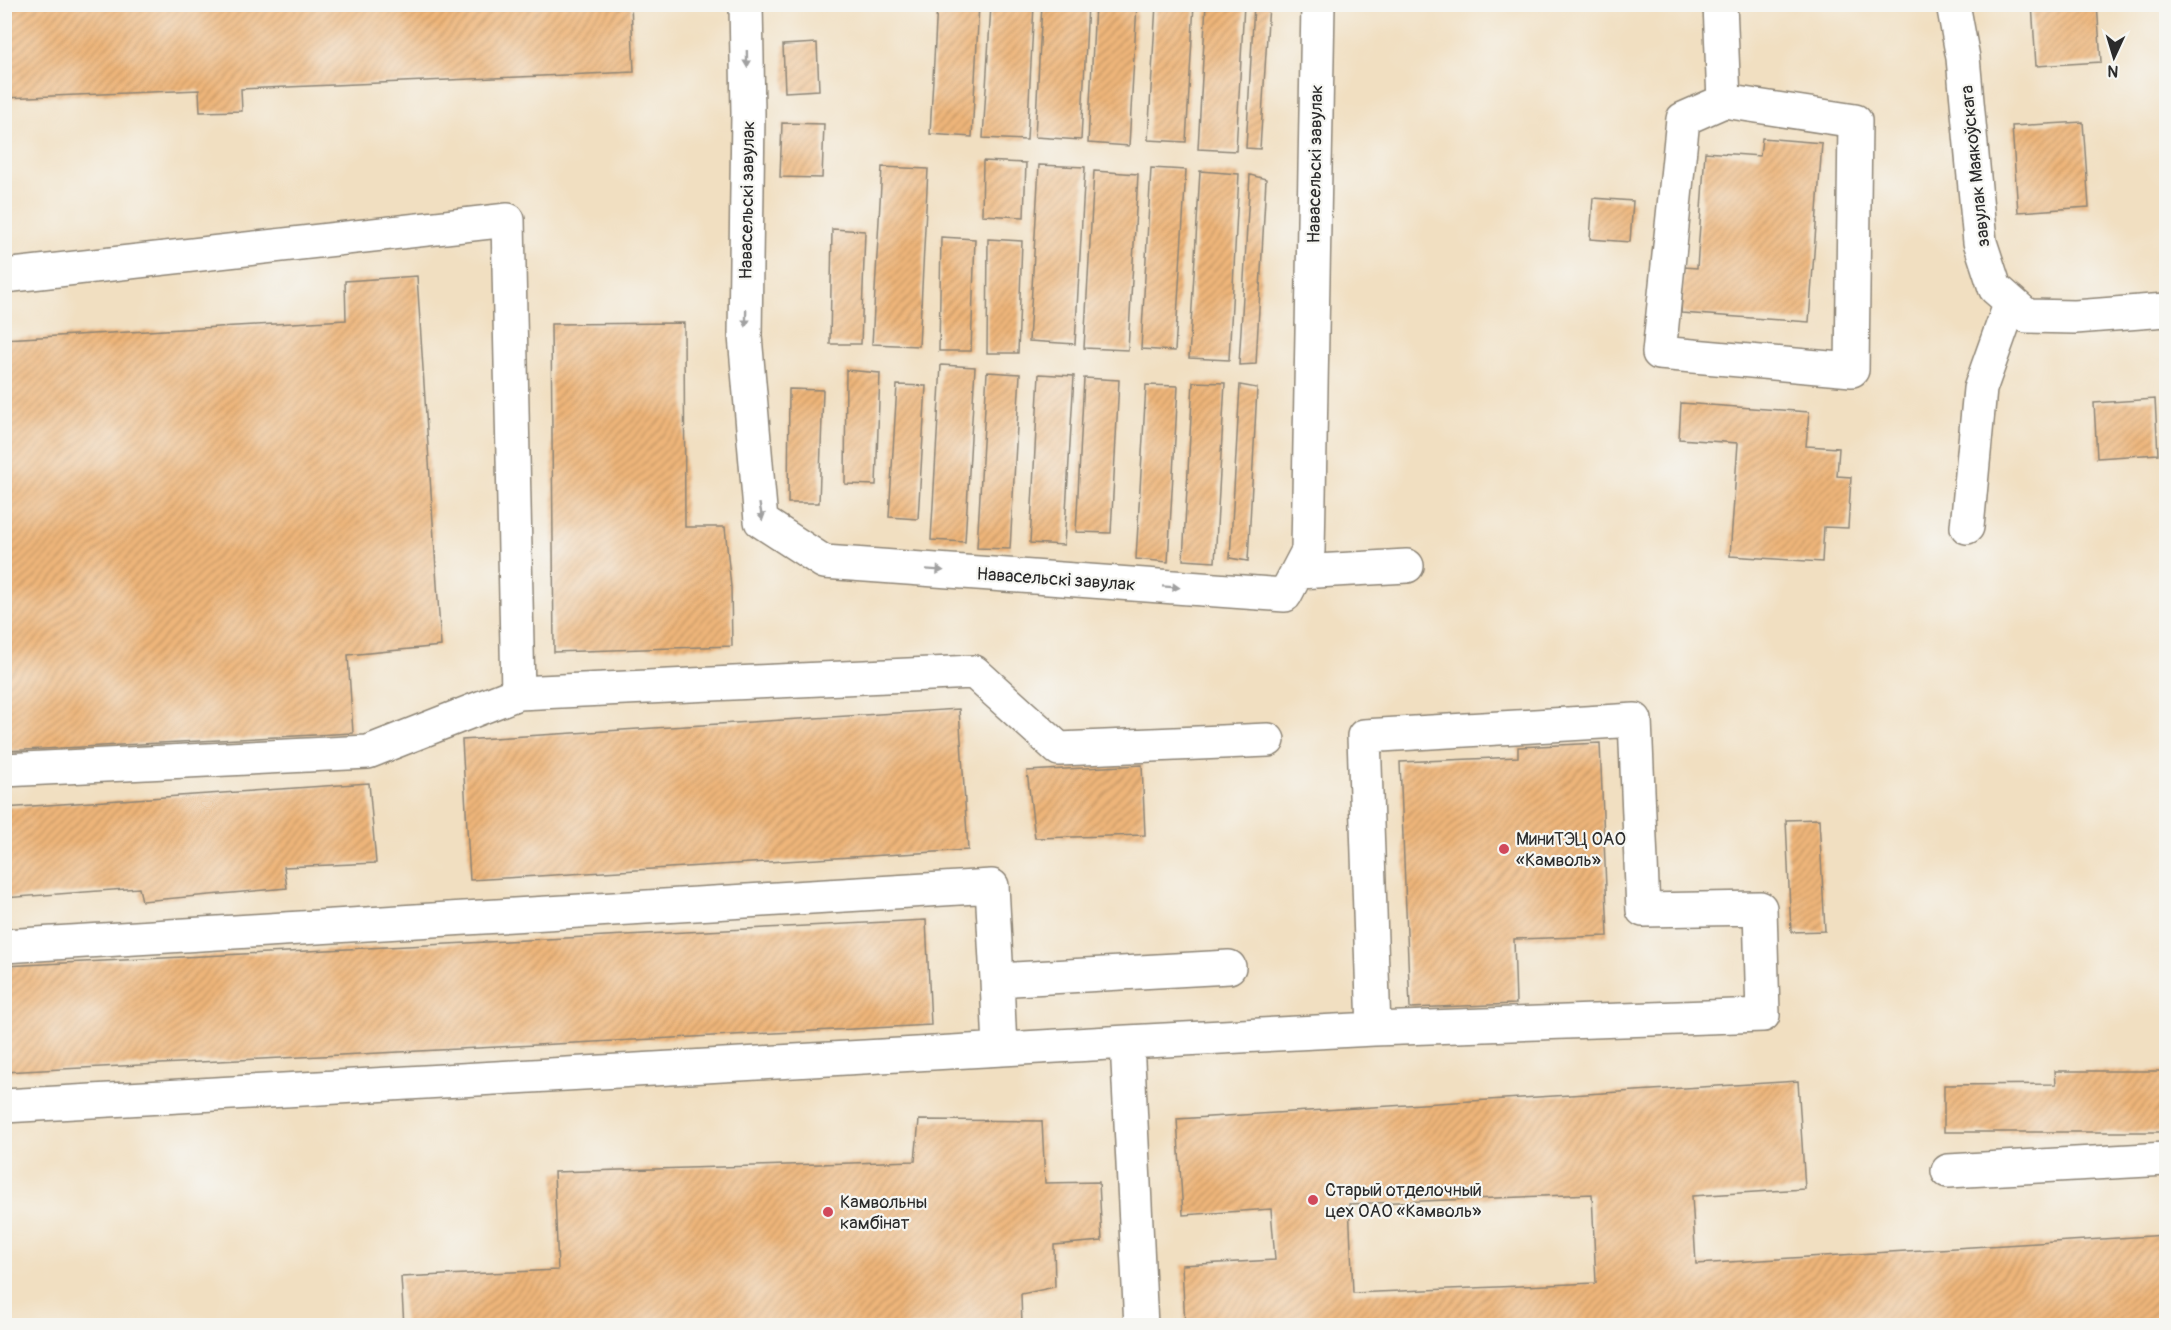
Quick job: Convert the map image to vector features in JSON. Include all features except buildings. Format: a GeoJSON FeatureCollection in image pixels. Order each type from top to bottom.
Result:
{"type":"FeatureCollection","features":[{"type":"Feature","properties":{"kind":"street","name":"Навасельскі завулак"},"geometry":{"type":"LineString","coordinates":[[746,4],[748,113],[746,336],[761,521],[824,562],[1285,595],[1308,551],[1318,4]]}},
{"type":"Feature","properties":{"kind":"street"},"geometry":{"type":"LineString","coordinates":[[1720,4],[1724,101]]}},
{"type":"Feature","properties":{"kind":"street","name":"завулак Маякоўскага"},"geometry":{"type":"LineString","coordinates":[[1953,4],[1963,58],[1980,242],[1995,288],[2027,316],[2075,317],[2166,310]]}},
{"type":"Feature","properties":{"kind":"street"},"geometry":{"type":"LineString","coordinates":[[1724,101],[1855,121],[1852,370],[1659,353],[1683,119],[1724,101]]}},
{"type":"Feature","properties":{"kind":"street"},"geometry":{"type":"LineString","coordinates":[[4,276],[508,220],[518,693]]}},
{"type":"Feature","properties":{"kind":"street"},"geometry":{"type":"LineString","coordinates":[[1967,527],[1980,389],[2011,302]]}},
{"type":"Feature","properties":{"kind":"street"},"geometry":{"type":"LineString","coordinates":[[1298,572],[1407,566]]}},
{"type":"Feature","properties":{"kind":"street"},"geometry":{"type":"LineString","coordinates":[[4,770],[368,752],[518,693],[974,672],[1059,749],[1268,740]]}},
{"type":"Feature","properties":{"kind":"street"},"geometry":{"type":"LineString","coordinates":[[4,1106],[1374,1029],[1763,1015],[1760,908],[1643,910],[1635,720],[1364,735],[1374,1029]]}},
{"type":"Feature","properties":{"kind":"street"},"geometry":{"type":"LineString","coordinates":[[4,946],[992,886],[1000,1049]]}},
{"type":"Feature","properties":{"kind":"street"},"geometry":{"type":"LineString","coordinates":[[997,980],[1229,967]]}},
{"type":"Feature","properties":{"kind":"street"},"geometry":{"type":"LineString","coordinates":[[1127,1042],[1140,1326]]}},
{"type":"Feature","properties":{"kind":"street"},"geometry":{"type":"LineString","coordinates":[[1948,1171],[2166,1159]]}},
{"type":"Feature","properties":{"kind":"place","name":"МиниТЭЦ ОАО «Камволь»"},"geometry":{"type":"Point","coordinates":[1504,849]}},
{"type":"Feature","properties":{"kind":"place","name":"Старый отделочный цех ОАО «Камволь»"},"geometry":{"type":"Point","coordinates":[1313,1200]}},
{"type":"Feature","properties":{"kind":"place","name":"Камвольны камбінат"},"geometry":{"type":"Point","coordinates":[828,1212]}}]}
